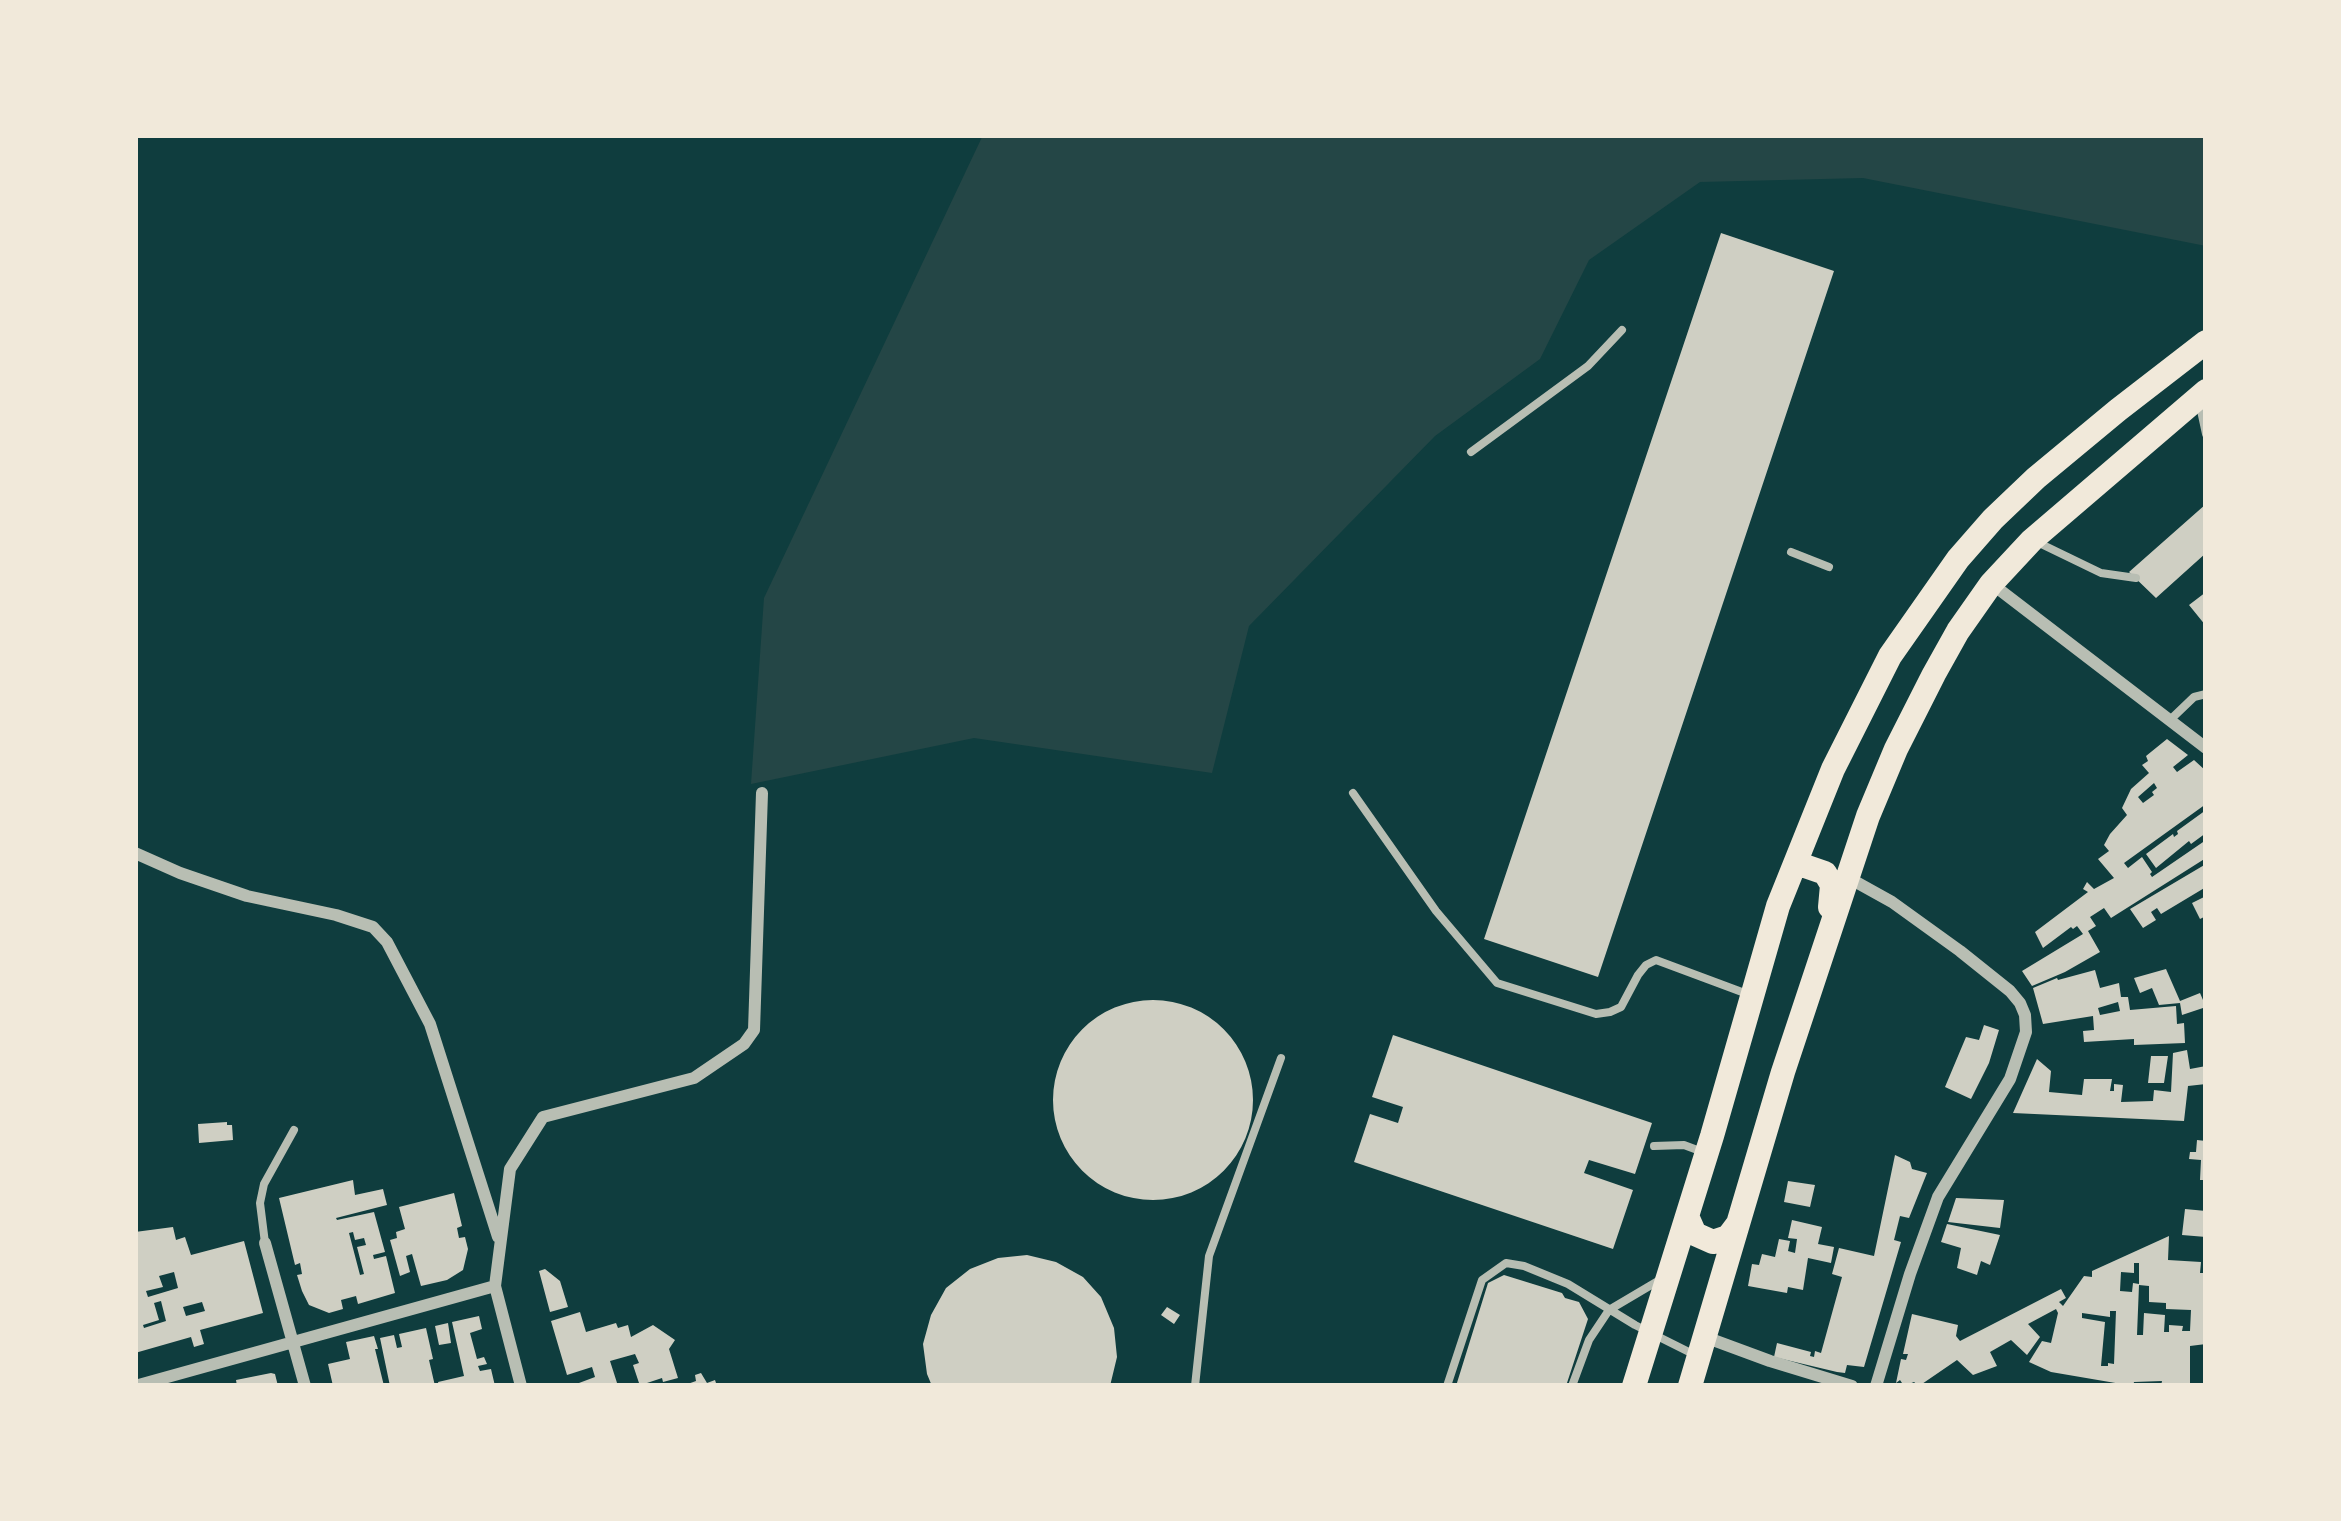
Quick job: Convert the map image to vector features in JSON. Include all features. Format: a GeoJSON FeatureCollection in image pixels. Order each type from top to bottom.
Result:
{"type":"FeatureCollection","features":[{"type":"Feature","properties":{"kind":"main road"},"geometry":{"type":"LineString","coordinates":[[1634,1386],[1778,906],[1833,769],[1890,656],[1958,559],[1993,519],[2036,478],[2206,342]]}},
{"type":"Feature","properties":{"kind":"main road"},"geometry":{"type":"LineString","coordinates":[[1690,1386],[1783,1072],[1868,816],[1896,748],[1958,631],[1991,584],[2032,540],[2202,394]]}},
{"type":"Feature","properties":{"kind":"main road"},"geometry":{"type":"LineString","coordinates":[[1796,863],[1820,869],[1832,885],[1825,945]]}},
{"type":"Feature","properties":{"kind":"main road"},"geometry":{"type":"LineString","coordinates":[[1687,1216],[1695,1234],[1714,1242],[1728,1237],[1737,1225]]}},
{"type":"Feature","properties":{"kind":"street"},"geometry":{"type":"LineString","coordinates":[[1991,584],[2206,748]]}},
{"type":"Feature","properties":{"kind":"street"},"geometry":{"type":"LineString","coordinates":[[521,1386],[496,1286],[510,1169],[543,1117],[694,1078],[744,1044],[754,1030],[762,793]]}},
{"type":"Feature","properties":{"kind":"street"},"geometry":{"type":"LineString","coordinates":[[135,853],[247,896],[373,927],[387,942],[430,1024],[500,1244]]}},
{"type":"Feature","properties":{"kind":"street"},"geometry":{"type":"LineString","coordinates":[[1847,877],[1892,902],[2010,991],[2025,1015],[2026,1032],[2010,1079],[1938,1197],[1876,1386]]}},
{"type":"Feature","properties":{"kind":"street"},"geometry":{"type":"LineString","coordinates":[[265,1244],[305,1386]]}},
{"type":"Feature","properties":{"kind":"street"},"geometry":{"type":"LineString","coordinates":[[136,1386],[496,1286]]}},
{"type":"Feature","properties":{"kind":"street"},"geometry":{"type":"LineString","coordinates":[[1701,1347],[1852,1386]]}},
{"type":"Feature","properties":{"kind":"lane"},"geometry":{"type":"LineString","coordinates":[[1471,452],[1588,366],[1622,330]]}},
{"type":"Feature","properties":{"kind":"lane"},"geometry":{"type":"LineString","coordinates":[[2202,394],[2206,434]]}},
{"type":"Feature","properties":{"kind":"lane"},"geometry":{"type":"LineString","coordinates":[[2032,540],[2101,573],[2136,578]]}},
{"type":"Feature","properties":{"kind":"lane"},"geometry":{"type":"LineString","coordinates":[[1791,552],[1829,567]]}},
{"type":"Feature","properties":{"kind":"lane"},"geometry":{"type":"LineString","coordinates":[[2170,720],[2194,698],[2206,694]]}},
{"type":"Feature","properties":{"kind":"lane"},"geometry":{"type":"LineString","coordinates":[[1353,793],[1436,911],[1497,983],[1596,1014],[1610,1012],[1621,1007],[1646,965],[1657,960],[1751,995]]}},
{"type":"Feature","properties":{"kind":"lane"},"geometry":{"type":"LineString","coordinates":[[1195,1386],[1209,1256],[1281,1058]]}},
{"type":"Feature","properties":{"kind":"lane"},"geometry":{"type":"LineString","coordinates":[[265,1244],[260,1203],[264,1184],[294,1130]]}},
{"type":"Feature","properties":{"kind":"lane"},"geometry":{"type":"LineString","coordinates":[[1654,1146],[1684,1145],[1707,1153]]}},
{"type":"Feature","properties":{"kind":"lane"},"geometry":{"type":"LineString","coordinates":[[1447,1386],[1482,1280],[1506,1263],[1568,1285],[1649,1333],[1701,1347]]}},
{"type":"Feature","properties":{"kind":"lane"},"geometry":{"type":"LineString","coordinates":[[1572,1386],[1589,1340],[1609,1310],[1669,1276]]}},
{"type":"Feature","properties":{"kind":"shaded area"},"geometry":{"type":"Polygon","coordinates":[[[983,135],[2206,135],[2206,246],[1863,178],[1700,182],[1589,260],[1540,359],[1435,436],[1249,626],[1212,773],[974,738],[751,784],[764,598],[983,135]]]}},
{"type":"Feature","properties":{"kind":"building"},"geometry":{"type":"Polygon","coordinates":[[[1721,233],[1834,271],[1598,977],[1484,939],[1721,233]]]}},
{"type":"Feature","properties":{"kind":"building"},"geometry":{"type":"Polygon","coordinates":[[[2206,504],[2206,553],[2156,598],[2129,572],[2206,504]]]}},
{"type":"Feature","properties":{"kind":"building"},"geometry":{"type":"Polygon","coordinates":[[[2206,592],[2206,626],[2189,605],[2206,592]]]}},
{"type":"Feature","properties":{"kind":"building"},"geometry":{"type":"Polygon","coordinates":[[[2167,739],[2188,755],[2173,767],[2177,772],[2194,760],[2206,771],[2206,804],[2124,863],[2128,868],[2142,857],[2152,877],[2206,840],[2206,858],[2111,918],[2104,908],[2090,917],[2096,926],[2088,931],[2100,952],[2032,986],[2022,971],[2083,934],[2077,926],[2071,927],[2043,948],[2035,932],[2088,892],[2083,889],[2087,882],[2094,889],[2114,878],[2098,859],[2109,851],[2104,845],[2127,815],[2122,808],[2131,789],[2149,773],[2142,765],[2148,761],[2146,756],[2167,739]],[[2154,783],[2138,797],[2143,803],[2157,788],[2154,783]]]}},
{"type":"Feature","properties":{"kind":"building"},"geometry":{"type":"Polygon","coordinates":[[[2206,810],[2206,833],[2156,868],[2146,854],[2206,810]]]}},
{"type":"Feature","properties":{"kind":"building"},"geometry":{"type":"Polygon","coordinates":[[[2206,864],[2206,887],[2161,914],[2157,908],[2151,912],[2156,920],[2143,928],[2130,909],[2206,864]]]}},
{"type":"Feature","properties":{"kind":"building"},"geometry":{"type":"Polygon","coordinates":[[[2206,896],[2206,916],[2200,919],[2192,903],[2206,896]]]}},
{"type":"Feature","properties":{"kind":"building"},"geometry":{"type":"Polygon","coordinates":[[[2166,969],[2180,1001],[2200,993],[2206,1007],[2182,1015],[2180,1003],[2159,1005],[2152,988],[2140,993],[2134,978],[2166,969]]]}},
{"type":"Feature","properties":{"kind":"building"},"geometry":{"type":"Polygon","coordinates":[[[2095,970],[2100,988],[2119,983],[2130,1010],[2176,1006],[2177,1024],[2184,1023],[2185,1043],[2084,1042],[2083,1031],[2094,1030],[2093,1016],[2043,1024],[2033,988],[2095,970]],[[2118,1002],[2098,1008],[2100,1015],[2120,1011],[2118,1002]]]}},
{"type":"Feature","properties":{"kind":"building"},"geometry":{"type":"Polygon","coordinates":[[[1153,1000],[1191,1008],[1224,1029],[1245,1062],[1253,1100],[1245,1138],[1224,1171],[1191,1192],[1153,1200],[1115,1192],[1082,1171],[1061,1138],[1053,1100],[1061,1062],[1082,1029],[1115,1008],[1153,1000]]]}},
{"type":"Feature","properties":{"kind":"building"},"geometry":{"type":"Polygon","coordinates":[[[1984,1025],[1999,1030],[1971,1099],[1945,1087],[1966,1037],[1979,1040],[1984,1025]]]}},
{"type":"Feature","properties":{"kind":"building"},"geometry":{"type":"Polygon","coordinates":[[[1393,1035],[1652,1123],[1635,1174],[1589,1160],[1584,1173],[1633,1190],[1613,1249],[1354,1162],[1370,1114],[1398,1123],[1403,1107],[1372,1097],[1393,1035]]]}},
{"type":"Feature","properties":{"kind":"building"},"geometry":{"type":"Polygon","coordinates":[[[2187,1050],[2190,1069],[2206,1066],[2206,1084],[2188,1086],[2184,1121],[2013,1113],[2037,1059],[2051,1071],[2049,1092],[2082,1095],[2084,1079],[2112,1079],[2110,1091],[2114,1084],[2123,1085],[2121,1102],[2153,1101],[2154,1090],[2171,1092],[2173,1053],[2187,1050]]]}},
{"type":"Feature","properties":{"kind":"building"},"geometry":{"type":"Polygon","coordinates":[[[2151,1056],[2168,1056],[2164,1083],[2148,1083],[2151,1056]]]}},
{"type":"Feature","properties":{"kind":"building"},"geometry":{"type":"Polygon","coordinates":[[[198,1124],[232,1125],[233,1140],[199,1143],[198,1124]]]}},
{"type":"Feature","properties":{"kind":"building"},"geometry":{"type":"Polygon","coordinates":[[[2197,1140],[2206,1141],[2206,1180],[2200,1180],[2201,1160],[2189,1159],[2190,1152],[2196,1152],[2197,1140]]]}},
{"type":"Feature","properties":{"kind":"building"},"geometry":{"type":"Polygon","coordinates":[[[1895,1155],[1910,1162],[1912,1169],[1927,1173],[1909,1218],[1900,1216],[1894,1240],[1901,1242],[1864,1367],[1847,1365],[1845,1373],[1774,1357],[1777,1343],[1811,1352],[1814,1357],[1815,1351],[1821,1353],[1842,1277],[1832,1274],[1839,1248],[1874,1256],[1895,1155]]]}},
{"type":"Feature","properties":{"kind":"building"},"geometry":{"type":"Polygon","coordinates":[[[353,1180],[355,1195],[383,1189],[387,1205],[336,1218],[374,1212],[385,1252],[373,1255],[374,1259],[386,1256],[395,1293],[358,1304],[356,1296],[341,1300],[343,1309],[329,1313],[309,1305],[279,1198],[353,1180]],[[353,1232],[349,1233],[360,1275],[364,1274],[357,1247],[366,1245],[364,1238],[355,1240],[353,1232]]]}},
{"type":"Feature","properties":{"kind":"building"},"geometry":{"type":"Polygon","coordinates":[[[1788,1181],[1815,1185],[1810,1207],[1784,1202],[1788,1181]]]}},
{"type":"Feature","properties":{"kind":"building"},"geometry":{"type":"Polygon","coordinates":[[[454,1193],[462,1226],[457,1228],[459,1238],[465,1237],[468,1249],[463,1270],[447,1280],[421,1286],[412,1254],[406,1256],[410,1272],[400,1276],[390,1240],[405,1229],[399,1207],[454,1193]]]}},
{"type":"Feature","properties":{"kind":"building"},"geometry":{"type":"Polygon","coordinates":[[[1956,1198],[2004,1200],[2000,1228],[1948,1222],[1956,1198]]]}},
{"type":"Feature","properties":{"kind":"building"},"geometry":{"type":"Polygon","coordinates":[[[2185,1209],[2206,1211],[2206,1237],[2182,1235],[2185,1209]]]}},
{"type":"Feature","properties":{"kind":"building"},"geometry":{"type":"Polygon","coordinates":[[[1792,1220],[1822,1227],[1818,1244],[1834,1247],[1831,1263],[1808,1258],[1803,1290],[1788,1287],[1787,1293],[1748,1286],[1752,1264],[1759,1265],[1762,1254],[1775,1257],[1779,1239],[1790,1241],[1788,1251],[1795,1253],[1797,1239],[1788,1238],[1792,1220]]]}},
{"type":"Feature","properties":{"kind":"building"},"geometry":{"type":"Polygon","coordinates":[[[1947,1224],[2000,1235],[1990,1265],[1981,1261],[1977,1275],[1957,1268],[1961,1248],[1941,1242],[1947,1224]]]}},
{"type":"Feature","properties":{"kind":"building"},"geometry":{"type":"Polygon","coordinates":[[[173,1227],[176,1240],[185,1237],[191,1255],[244,1241],[263,1313],[200,1330],[204,1344],[194,1347],[191,1337],[135,1353],[135,1232],[173,1227]],[[174,1272],[159,1276],[163,1287],[146,1291],[148,1297],[178,1288],[174,1272]],[[161,1301],[154,1303],[159,1320],[144,1328],[166,1321],[161,1301]],[[202,1302],[183,1307],[186,1316],[205,1311],[202,1302]]]}},
{"type":"Feature","properties":{"kind":"building"},"geometry":{"type":"Polygon","coordinates":[[[2169,1236],[2168,1260],[2201,1262],[2200,1273],[2206,1273],[2206,1344],[2190,1346],[2190,1386],[2161,1386],[2162,1381],[2134,1382],[2133,1386],[2051,1372],[2029,1362],[2042,1341],[2051,1343],[2056,1309],[2028,1324],[2040,1337],[2027,1355],[2011,1340],[1990,1352],[1997,1366],[1973,1375],[1957,1360],[1919,1386],[1896,1383],[1901,1359],[1906,1360],[1908,1354],[1903,1354],[1912,1314],[1958,1325],[1960,1341],[2061,1289],[2066,1298],[2059,1302],[2063,1306],[2084,1276],[2092,1277],[2092,1271],[2169,1236]],[[2134,1263],[2134,1273],[2121,1272],[2120,1291],[2132,1292],[2133,1283],[2139,1284],[2139,1263],[2134,1263]],[[2139,1285],[2137,1335],[2143,1335],[2144,1313],[2165,1315],[2164,1332],[2169,1332],[2169,1325],[2190,1331],[2191,1310],[2166,1309],[2166,1303],[2149,1302],[2149,1286],[2139,1285]],[[2110,1311],[2110,1317],[2082,1313],[2082,1318],[2105,1322],[2101,1366],[2114,1364],[2116,1311],[2110,1311]]]}},
{"type":"Feature","properties":{"kind":"building"},"geometry":{"type":"Polygon","coordinates":[[[1027,1255],[1056,1262],[1083,1277],[1101,1297],[1114,1328],[1117,1357],[1110,1386],[932,1386],[923,1344],[931,1315],[946,1288],[970,1269],[998,1258],[1027,1255]]]}},
{"type":"Feature","properties":{"kind":"building"},"geometry":{"type":"Polygon","coordinates":[[[545,1269],[560,1281],[568,1307],[550,1312],[539,1271],[545,1269]]]}},
{"type":"Feature","properties":{"kind":"building"},"geometry":{"type":"Polygon","coordinates":[[[1504,1275],[1579,1302],[1588,1319],[1566,1386],[1456,1386],[1488,1283],[1504,1275]]]}},
{"type":"Feature","properties":{"kind":"building"},"geometry":{"type":"Polygon","coordinates":[[[1167,1307],[1180,1315],[1174,1324],[1161,1315],[1167,1307]]]}},
{"type":"Feature","properties":{"kind":"building"},"geometry":{"type":"Polygon","coordinates":[[[580,1312],[586,1332],[616,1323],[618,1328],[628,1325],[631,1337],[653,1325],[675,1340],[669,1349],[678,1378],[640,1386],[633,1365],[639,1363],[635,1354],[610,1361],[618,1386],[571,1386],[595,1377],[592,1367],[567,1375],[551,1321],[580,1312]]]}},
{"type":"Feature","properties":{"kind":"building"},"geometry":{"type":"Polygon","coordinates":[[[479,1316],[482,1329],[470,1333],[477,1359],[484,1357],[487,1364],[478,1366],[480,1371],[491,1369],[495,1386],[439,1386],[438,1382],[464,1376],[452,1322],[479,1316]]]}},
{"type":"Feature","properties":{"kind":"building"},"geometry":{"type":"Polygon","coordinates":[[[448,1323],[451,1343],[439,1345],[435,1326],[448,1323]]]}},
{"type":"Feature","properties":{"kind":"building"},"geometry":{"type":"Polygon","coordinates":[[[426,1328],[435,1386],[390,1386],[380,1338],[394,1335],[397,1348],[402,1347],[399,1334],[426,1328]]]}},
{"type":"Feature","properties":{"kind":"building"},"geometry":{"type":"Polygon","coordinates":[[[374,1336],[384,1386],[333,1386],[328,1364],[350,1359],[346,1342],[374,1336]]]}},
{"type":"Feature","properties":{"kind":"building"},"geometry":{"type":"Polygon","coordinates":[[[271,1373],[278,1386],[237,1386],[236,1380],[271,1373]]]}},
{"type":"Feature","properties":{"kind":"building"},"geometry":{"type":"Polygon","coordinates":[[[701,1373],[707,1383],[715,1380],[717,1386],[682,1386],[696,1381],[695,1375],[701,1373]]]}}]}
